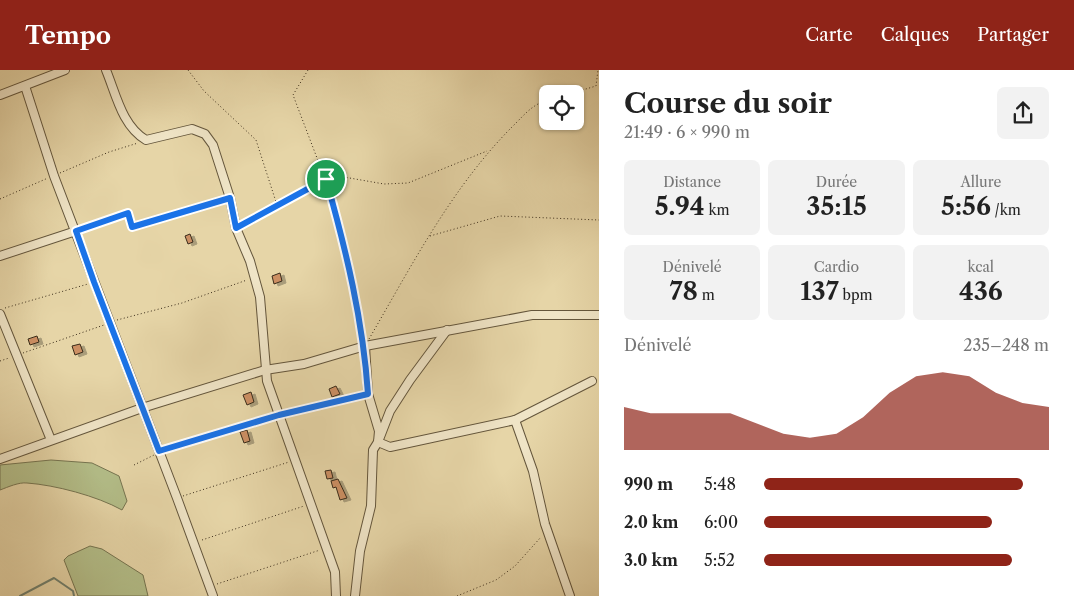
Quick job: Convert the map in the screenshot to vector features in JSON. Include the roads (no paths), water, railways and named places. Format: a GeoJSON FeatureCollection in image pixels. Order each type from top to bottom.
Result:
{"type":"FeatureCollection","features":[{"type":"Feature","properties":{"kind":"street"},"geometry":{"type":"LineString","coordinates":[[0,95],[65,70]]}},
{"type":"Feature","properties":{"kind":"street"},"geometry":{"type":"LineString","coordinates":[[106,70],[128,124],[136,134],[146,140],[192,129],[205,134],[213,145],[230,198],[236,228],[260,297],[265,370],[294,460],[335,572],[336,596]]}},
{"type":"Feature","properties":{"kind":"street"},"geometry":{"type":"LineString","coordinates":[[25,86],[54,176],[213,596]]}},
{"type":"Feature","properties":{"kind":"street"},"geometry":{"type":"LineString","coordinates":[[0,256],[76,231]]}},
{"type":"Feature","properties":{"kind":"street"},"geometry":{"type":"LineString","coordinates":[[0,314],[51,440]]}},
{"type":"Feature","properties":{"kind":"street"},"geometry":{"type":"LineString","coordinates":[[0,459],[142,408],[265,370],[304,364],[365,346],[532,315],[599,315]]}},
{"type":"Feature","properties":{"kind":"street"},"geometry":{"type":"LineString","coordinates":[[355,596],[360,551],[371,506],[373,450],[390,411],[410,380],[448,330]]}},
{"type":"Feature","properties":{"kind":"street"},"geometry":{"type":"LineString","coordinates":[[365,346],[368,394],[379,431],[378,442]]}},
{"type":"Feature","properties":{"kind":"street"},"geometry":{"type":"LineString","coordinates":[[378,442],[390,447],[515,420],[592,381]]}},
{"type":"Feature","properties":{"kind":"street"},"geometry":{"type":"LineString","coordinates":[[515,420],[533,471],[545,524],[570,596]]}},
{"type":"Feature","properties":{"kind":"waterway"},"geometry":{"type":"LineString","coordinates":[[20,596],[54,578],[73,591],[74,596]]}}]}
